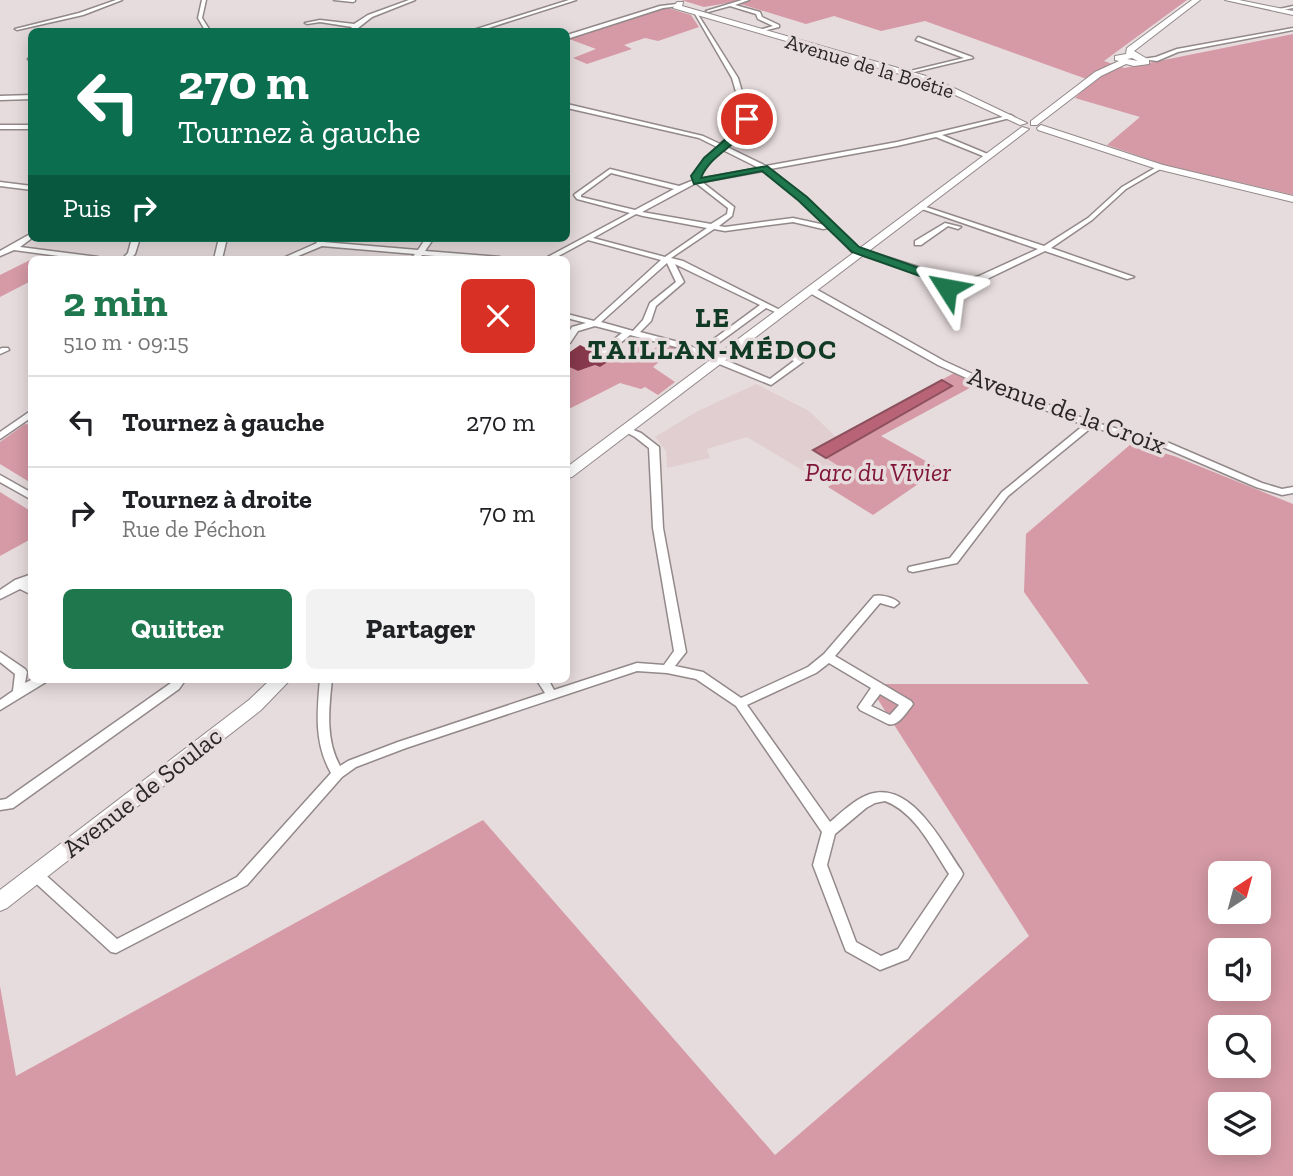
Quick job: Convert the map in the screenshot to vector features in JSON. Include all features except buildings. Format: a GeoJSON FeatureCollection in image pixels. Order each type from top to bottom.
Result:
{"type":"FeatureCollection","features":[{"type":"Feature","properties":{"kind":"main road"},"geometry":{"type":"LineString","coordinates":[[1127,59],[1130,50],[1196,0]]}},
{"type":"Feature","properties":{"kind":"main road"},"geometry":{"type":"LineString","coordinates":[[1229,0],[1293,13]]}},
{"type":"Feature","properties":{"kind":"main road"},"geometry":{"type":"LineString","coordinates":[[676,3],[710,13]]}},
{"type":"Feature","properties":{"kind":"main road"},"geometry":{"type":"LineString","coordinates":[[676,3],[677,8],[697,14],[710,13]]}},
{"type":"Feature","properties":{"kind":"main road","name":"Avenue de la Boétie"},"geometry":{"type":"LineString","coordinates":[[710,13],[761,32],[908,73],[1031,125],[1160,167],[1293,199]]}},
{"type":"Feature","properties":{"kind":"main road"},"geometry":{"type":"LineString","coordinates":[[570,472],[1098,74],[1127,59],[1142,63],[1145,59]]}},
{"type":"Feature","properties":{"kind":"main road","name":"Avenue de Soulac"},"geometry":{"type":"LineString","coordinates":[[0,902],[255,705],[278,683]]}},
{"type":"Feature","properties":{"kind":"street"},"geometry":{"type":"LineString","coordinates":[[17,29],[81,14],[120,0]]}},
{"type":"Feature","properties":{"kind":"street"},"geometry":{"type":"LineString","coordinates":[[204,0],[200,18],[206,28]]}},
{"type":"Feature","properties":{"kind":"street"},"geometry":{"type":"LineString","coordinates":[[336,0],[353,1]]}},
{"type":"Feature","properties":{"kind":"street"},"geometry":{"type":"LineString","coordinates":[[307,23],[320,21],[354,26],[413,0]]}},
{"type":"Feature","properties":{"kind":"street"},"geometry":{"type":"LineString","coordinates":[[482,28],[574,0]]}},
{"type":"Feature","properties":{"kind":"street"},"geometry":{"type":"LineString","coordinates":[[710,13],[747,0]]}},
{"type":"Feature","properties":{"kind":"street"},"geometry":{"type":"LineString","coordinates":[[570,36],[676,3]]}},
{"type":"Feature","properties":{"kind":"street"},"geometry":{"type":"LineString","coordinates":[[731,5],[758,13],[760,18],[778,26],[761,32]]}},
{"type":"Feature","properties":{"kind":"street"},"geometry":{"type":"LineString","coordinates":[[1277,10],[1293,7]]}},
{"type":"Feature","properties":{"kind":"street"},"geometry":{"type":"LineString","coordinates":[[570,337],[575,330],[596,323],[669,260],[671,255],[715,228],[730,215],[731,207],[698,182],[696,176],[721,146],[745,127],[747,114],[735,78],[697,14]]}},
{"type":"Feature","properties":{"kind":"street"},"geometry":{"type":"LineString","coordinates":[[1145,59],[1157,60],[1196,46],[1293,29]]}},
{"type":"Feature","properties":{"kind":"street"},"geometry":{"type":"LineString","coordinates":[[908,73],[970,58],[918,39]]}},
{"type":"Feature","properties":{"kind":"street"},"geometry":{"type":"LineString","coordinates":[[0,98],[28,97]]}},
{"type":"Feature","properties":{"kind":"street"},"geometry":{"type":"LineString","coordinates":[[570,107],[701,137],[721,146],[764,168],[861,252],[959,284],[982,278],[1044,250],[1090,219],[1124,188],[1160,167]]}},
{"type":"Feature","properties":{"kind":"street"},"geometry":{"type":"LineString","coordinates":[[554,256],[677,188],[764,168],[937,135],[1011,117]]}},
{"type":"Feature","properties":{"kind":"street"},"geometry":{"type":"LineString","coordinates":[[0,127],[28,127]]}},
{"type":"Feature","properties":{"kind":"street"},"geometry":{"type":"LineString","coordinates":[[937,135],[988,156]]}},
{"type":"Feature","properties":{"kind":"street"},"geometry":{"type":"LineString","coordinates":[[677,188],[610,171],[579,193],[579,198],[715,228],[734,229],[793,220],[823,227],[832,226]]}},
{"type":"Feature","properties":{"kind":"street"},"geometry":{"type":"LineString","coordinates":[[0,184],[28,188]]}},
{"type":"Feature","properties":{"kind":"street"},"geometry":{"type":"LineString","coordinates":[[921,207],[1130,277]]}},
{"type":"Feature","properties":{"kind":"street"},"geometry":{"type":"LineString","coordinates":[[918,243],[947,223],[969,230],[978,227]]}},
{"type":"Feature","properties":{"kind":"street"},"geometry":{"type":"LineString","coordinates":[[28,236],[2,249],[64,256]]}},
{"type":"Feature","properties":{"kind":"street"},"geometry":{"type":"LineString","coordinates":[[587,238],[669,260],[698,271],[782,313]]}},
{"type":"Feature","properties":{"kind":"street"},"geometry":{"type":"LineString","coordinates":[[291,256],[317,242]]}},
{"type":"Feature","properties":{"kind":"street"},"geometry":{"type":"LineString","coordinates":[[328,242],[466,256]]}},
{"type":"Feature","properties":{"kind":"street"},"geometry":{"type":"LineString","coordinates":[[418,256],[427,242]]}},
{"type":"Feature","properties":{"kind":"street"},"geometry":{"type":"LineString","coordinates":[[605,351],[648,321],[653,305],[680,282],[669,260]]}},
{"type":"Feature","properties":{"kind":"street","name":"Avenue de la Croix"},"geometry":{"type":"LineString","coordinates":[[811,290],[941,363],[989,385],[1090,424],[1166,445],[1259,485],[1282,492],[1293,491]]}},
{"type":"Feature","properties":{"kind":"street"},"geometry":{"type":"LineString","coordinates":[[701,352],[765,305]]}},
{"type":"Feature","properties":{"kind":"street"},"geometry":{"type":"LineString","coordinates":[[570,319],[632,332],[701,352],[771,382],[800,359],[764,345]]}},
{"type":"Feature","properties":{"kind":"street"},"geometry":{"type":"LineString","coordinates":[[570,322],[575,330]]}},
{"type":"Feature","properties":{"kind":"street"},"geometry":{"type":"LineString","coordinates":[[0,436],[28,416]]}},
{"type":"Feature","properties":{"kind":"street"},"geometry":{"type":"LineString","coordinates":[[913,569],[953,561],[1005,494],[1090,424]]}},
{"type":"Feature","properties":{"kind":"street"},"geometry":{"type":"LineString","coordinates":[[626,430],[649,442],[656,456],[658,528],[680,652],[667,669]]}},
{"type":"Feature","properties":{"kind":"street"},"geometry":{"type":"LineString","coordinates":[[0,478],[28,494]]}},
{"type":"Feature","properties":{"kind":"street"},"geometry":{"type":"LineString","coordinates":[[0,595],[28,578]]}},
{"type":"Feature","properties":{"kind":"street"},"geometry":{"type":"LineString","coordinates":[[19,583],[28,589]]}},
{"type":"Feature","properties":{"kind":"street"},"geometry":{"type":"LineString","coordinates":[[740,702],[811,670],[828,657],[878,599],[894,603]]}},
{"type":"Feature","properties":{"kind":"street"},"geometry":{"type":"LineString","coordinates":[[0,656],[21,672]]}},
{"type":"Feature","properties":{"kind":"street"},"geometry":{"type":"LineString","coordinates":[[828,657],[878,688]]}},
{"type":"Feature","properties":{"kind":"street"},"geometry":{"type":"LineString","coordinates":[[18,693],[21,672],[28,667]]}},
{"type":"Feature","properties":{"kind":"street"},"geometry":{"type":"LineString","coordinates":[[35,874],[116,947],[242,881],[338,774],[352,764],[637,667],[699,675],[740,702],[829,831],[820,865],[851,946],[880,963],[903,954],[957,874],[907,805],[892,797],[873,797],[829,831]]}},
{"type":"Feature","properties":{"kind":"street"},"geometry":{"type":"LineString","coordinates":[[0,706],[35,683]]}},
{"type":"Feature","properties":{"kind":"street"},"geometry":{"type":"LineString","coordinates":[[0,805],[9,804],[177,683]]}},
{"type":"Feature","properties":{"kind":"street"},"geometry":{"type":"LineString","coordinates":[[326,683],[323,712],[326,757],[338,774]]}},
{"type":"Feature","properties":{"kind":"street"},"geometry":{"type":"LineString","coordinates":[[544,683],[552,696]]}},
{"type":"Feature","properties":{"kind":"shaded area"},"geometry":{"type":"Polygon","coordinates":[[[942,380],[952,386],[826,458],[813,450],[942,380]]]}},
{"type":"Feature","properties":{"kind":"shaded area"},"geometry":{"type":"Polygon","coordinates":[[[756,384],[809,411],[836,437],[812,450],[842,469],[842,477],[827,485],[747,437],[707,449],[710,458],[667,468],[666,451],[655,437],[698,411],[756,384]]]}},
{"type":"Feature","properties":{"kind":"green space"},"geometry":{"type":"Polygon","coordinates":[[[681,0],[1187,0],[1104,61],[1124,68],[1293,34],[1293,195],[1165,165],[1107,145],[1140,117],[1075,98],[1092,81],[925,21],[881,31],[834,16],[806,24],[734,2],[704,7],[681,0]]]}},
{"type":"Feature","properties":{"kind":"green space"},"geometry":{"type":"Polygon","coordinates":[[[665,7],[691,15],[699,27],[658,41],[645,38],[624,45],[632,49],[587,64],[573,58],[596,49],[570,39],[665,7]]]}},
{"type":"Feature","properties":{"kind":"green space"},"geometry":{"type":"Polygon","coordinates":[[[28,261],[28,283],[0,297],[0,275],[28,261]]]}},
{"type":"Feature","properties":{"kind":"green space"},"geometry":{"type":"Polygon","coordinates":[[[660,344],[676,348],[653,367],[675,382],[658,395],[645,387],[641,389],[620,383],[570,408],[570,367],[578,371],[595,365],[600,367],[611,358],[623,363],[633,354],[629,352],[637,345],[653,350],[660,344]]]}},
{"type":"Feature","properties":{"kind":"green space","name":"Parc du Vivier"},"geometry":{"type":"Polygon","coordinates":[[[956,372],[979,383],[881,436],[940,469],[873,515],[828,487],[846,474],[843,469],[813,450],[956,372]]]}},
{"type":"Feature","properties":{"kind":"green space"},"geometry":{"type":"Polygon","coordinates":[[[28,424],[28,481],[0,464],[0,442],[28,424]]]}},
{"type":"Feature","properties":{"kind":"green space"},"geometry":{"type":"Polygon","coordinates":[[[1131,444],[1174,456],[1293,504],[1293,1176],[0,1176],[0,986],[16,1076],[483,820],[775,1155],[1029,936],[868,684],[1089,684],[1024,592],[1026,534],[1131,444]]]}},
{"type":"Feature","properties":{"kind":"green space"},"geometry":{"type":"Polygon","coordinates":[[[0,492],[28,510],[28,541],[0,556],[0,492]]]}},
{"type":"Feature","properties":{"kind":"district","name":"LE TAILLAN-MÉDOC"},"geometry":{"type":"Point","coordinates":[713,333]}},
{"type":"Feature","properties":{"kind":"route"},"geometry":{"type":"LineString","coordinates":[[747,119],[745,127],[708,160],[696,176],[698,182],[764,168],[830,223],[855,250],[928,273],[944,281],[942,285],[947,288]]}}]}
